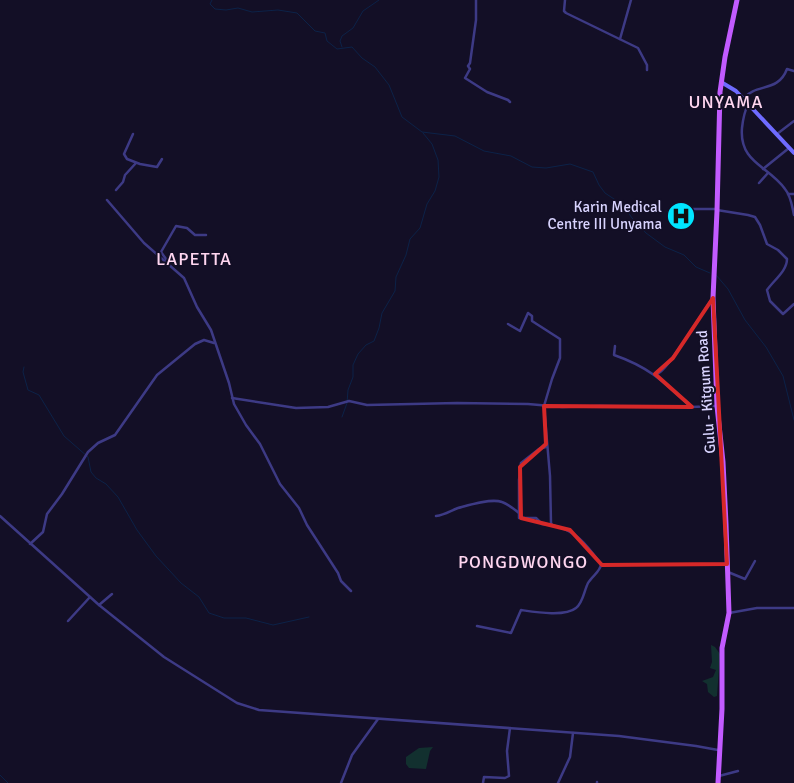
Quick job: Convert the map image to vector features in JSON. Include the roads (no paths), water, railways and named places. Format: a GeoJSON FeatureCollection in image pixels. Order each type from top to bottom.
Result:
{"type":"FeatureCollection","features":[{"type":"Feature","properties":{"kind":"main road","name":"Gulu - Kitgum Road"},"geometry":{"type":"LineString","coordinates":[[718,783],[718,750],[722,709],[722,648],[729,613],[713,298],[718,209],[721,82],[736,0]]}},
{"type":"Feature","properties":{"kind":"street"},"geometry":{"type":"LineString","coordinates":[[476,0],[476,20],[468,66],[470,69],[465,78],[487,92],[510,102]]}},
{"type":"Feature","properties":{"kind":"street"},"geometry":{"type":"LineString","coordinates":[[565,0],[565,12],[638,48],[647,64],[647,70]]}},
{"type":"Feature","properties":{"kind":"street"},"geometry":{"type":"LineString","coordinates":[[620,39],[631,0]]}},
{"type":"Feature","properties":{"kind":"street"},"geometry":{"type":"LineString","coordinates":[[744,98],[751,91],[774,84],[787,69],[794,71]]}},
{"type":"Feature","properties":{"kind":"street"},"geometry":{"type":"LineString","coordinates":[[721,82],[734,89],[744,98],[794,153]]}},
{"type":"Feature","properties":{"kind":"street"},"geometry":{"type":"LineString","coordinates":[[749,104],[744,111],[741,136],[750,158],[785,188],[793,200],[794,215]]}},
{"type":"Feature","properties":{"kind":"street"},"geometry":{"type":"LineString","coordinates":[[777,134],[794,121]]}},
{"type":"Feature","properties":{"kind":"street"},"geometry":{"type":"LineString","coordinates":[[133,134],[124,156],[127,159],[136,163],[157,167],[162,159]]}},
{"type":"Feature","properties":{"kind":"street"},"geometry":{"type":"LineString","coordinates":[[764,169],[789,148]]}},
{"type":"Feature","properties":{"kind":"street"},"geometry":{"type":"LineString","coordinates":[[116,190],[123,182],[125,175],[136,163]]}},
{"type":"Feature","properties":{"kind":"street"},"geometry":{"type":"LineString","coordinates":[[758,183],[768,173]]}},
{"type":"Feature","properties":{"kind":"street"},"geometry":{"type":"LineString","coordinates":[[788,194],[794,194]]}},
{"type":"Feature","properties":{"kind":"street"},"geometry":{"type":"LineString","coordinates":[[107,200],[144,243],[184,278],[210,330],[229,383],[232,398],[246,425],[260,444],[280,484],[299,508],[307,525],[338,573],[340,581],[351,591]]}},
{"type":"Feature","properties":{"kind":"street"},"geometry":{"type":"LineString","coordinates":[[681,208],[718,209],[748,215],[756,219],[768,244],[787,258],[784,269],[767,290],[769,298],[784,314],[794,304]]}},
{"type":"Feature","properties":{"kind":"street"},"geometry":{"type":"LineString","coordinates":[[168,263],[161,252],[176,226],[187,228],[195,235],[206,235]]}},
{"type":"Feature","properties":{"kind":"street"},"geometry":{"type":"LineString","coordinates":[[656,374],[661,373],[673,358],[701,313],[713,298]]}},
{"type":"Feature","properties":{"kind":"street"},"geometry":{"type":"LineString","coordinates":[[508,324],[520,331],[528,313],[532,316],[532,321],[560,339],[560,358],[544,406],[546,447],[550,476],[550,518],[552,525]]}},
{"type":"Feature","properties":{"kind":"street"},"geometry":{"type":"LineString","coordinates":[[30,544],[43,532],[46,515],[62,494],[88,452],[98,443],[115,435],[158,374],[195,344],[204,340],[215,343]]}},
{"type":"Feature","properties":{"kind":"street"},"geometry":{"type":"LineString","coordinates":[[615,346],[614,355],[627,359],[656,374],[691,408]]}},
{"type":"Feature","properties":{"kind":"street"},"geometry":{"type":"LineString","coordinates":[[232,398],[296,408],[328,407],[349,402],[367,405],[457,403],[691,408],[717,406]]}},
{"type":"Feature","properties":{"kind":"street"},"geometry":{"type":"LineString","coordinates":[[546,447],[539,449],[521,463],[519,518],[536,518],[542,524],[570,530],[584,541],[602,565]]}},
{"type":"Feature","properties":{"kind":"street"},"geometry":{"type":"LineString","coordinates":[[436,516],[471,505],[494,501],[504,503],[519,513]]}},
{"type":"Feature","properties":{"kind":"street"},"geometry":{"type":"LineString","coordinates":[[0,517],[99,605],[164,658],[237,703],[259,710],[573,732],[656,740],[718,750]]}},
{"type":"Feature","properties":{"kind":"street"},"geometry":{"type":"LineString","coordinates":[[727,572],[745,579],[755,561]]}},
{"type":"Feature","properties":{"kind":"street"},"geometry":{"type":"LineString","coordinates":[[602,565],[727,564]]}},
{"type":"Feature","properties":{"kind":"street"},"geometry":{"type":"LineString","coordinates":[[477,626],[511,632],[521,610],[553,614],[575,609],[580,603],[588,583],[602,565]]}},
{"type":"Feature","properties":{"kind":"street"},"geometry":{"type":"LineString","coordinates":[[99,605],[112,594]]}},
{"type":"Feature","properties":{"kind":"street"},"geometry":{"type":"LineString","coordinates":[[68,621],[90,597]]}},
{"type":"Feature","properties":{"kind":"street"},"geometry":{"type":"LineString","coordinates":[[729,613],[757,608],[794,608]]}},
{"type":"Feature","properties":{"kind":"street"},"geometry":{"type":"LineString","coordinates":[[341,783],[352,754],[378,719]]}},
{"type":"Feature","properties":{"kind":"street"},"geometry":{"type":"LineString","coordinates":[[483,783],[484,777],[505,778],[509,776],[506,752],[510,728]]}},
{"type":"Feature","properties":{"kind":"street"},"geometry":{"type":"LineString","coordinates":[[558,783],[570,757],[573,732]]}},
{"type":"Feature","properties":{"kind":"street"},"geometry":{"type":"LineString","coordinates":[[718,776],[738,772]]}},
{"type":"Feature","properties":{"kind":"waterway"},"geometry":{"type":"LineString","coordinates":[[212,0],[210,4],[215,9],[238,8],[252,12],[278,10],[297,13],[315,31],[325,33],[327,41],[337,49],[352,47],[362,58],[375,67],[389,85],[402,117],[422,132],[455,136],[484,151],[511,156],[532,167],[546,168],[570,164],[593,172],[605,193],[623,205],[646,233],[665,247],[684,255],[696,267],[710,273]]}},
{"type":"Feature","properties":{"kind":"waterway"},"geometry":{"type":"LineString","coordinates":[[342,47],[340,41],[342,36],[353,28],[363,11],[379,0]]}},
{"type":"Feature","properties":{"kind":"waterway"},"geometry":{"type":"LineString","coordinates":[[342,417],[353,377],[353,365],[358,354],[366,345],[374,341],[382,313],[395,291],[396,277],[406,255],[410,239],[420,228],[427,204],[435,191],[439,177],[438,160],[432,144],[423,133]]}},
{"type":"Feature","properties":{"kind":"waterway"},"geometry":{"type":"LineString","coordinates":[[716,275],[728,289],[745,320],[766,347],[783,376],[794,420]]}},
{"type":"Feature","properties":{"kind":"waterway"},"geometry":{"type":"LineString","coordinates":[[24,367],[23,372],[28,390],[39,395],[64,436],[88,457],[91,472],[118,497],[137,530],[156,556],[181,583],[199,597],[209,613],[224,618],[246,618],[273,625],[309,617]]}},
{"type":"Feature","properties":{"kind":"waterway"},"geometry":{"type":"LineString","coordinates":[[0,775],[8,783]]}},
{"type":"Feature","properties":{"kind":"place","name":"Karin Medical Centre III Unyama"},"geometry":{"type":"Point","coordinates":[681,216]}},
{"type":"Feature","properties":{"kind":"district","name":"UNYAMA"},"geometry":{"type":"Point","coordinates":[726,102]}},
{"type":"Feature","properties":{"kind":"district","name":"LAPETTA"},"geometry":{"type":"Point","coordinates":[194,259]}},
{"type":"Feature","properties":{"kind":"district","name":"PONGDWONGO"},"geometry":{"type":"Point","coordinates":[523,562]}}]}
